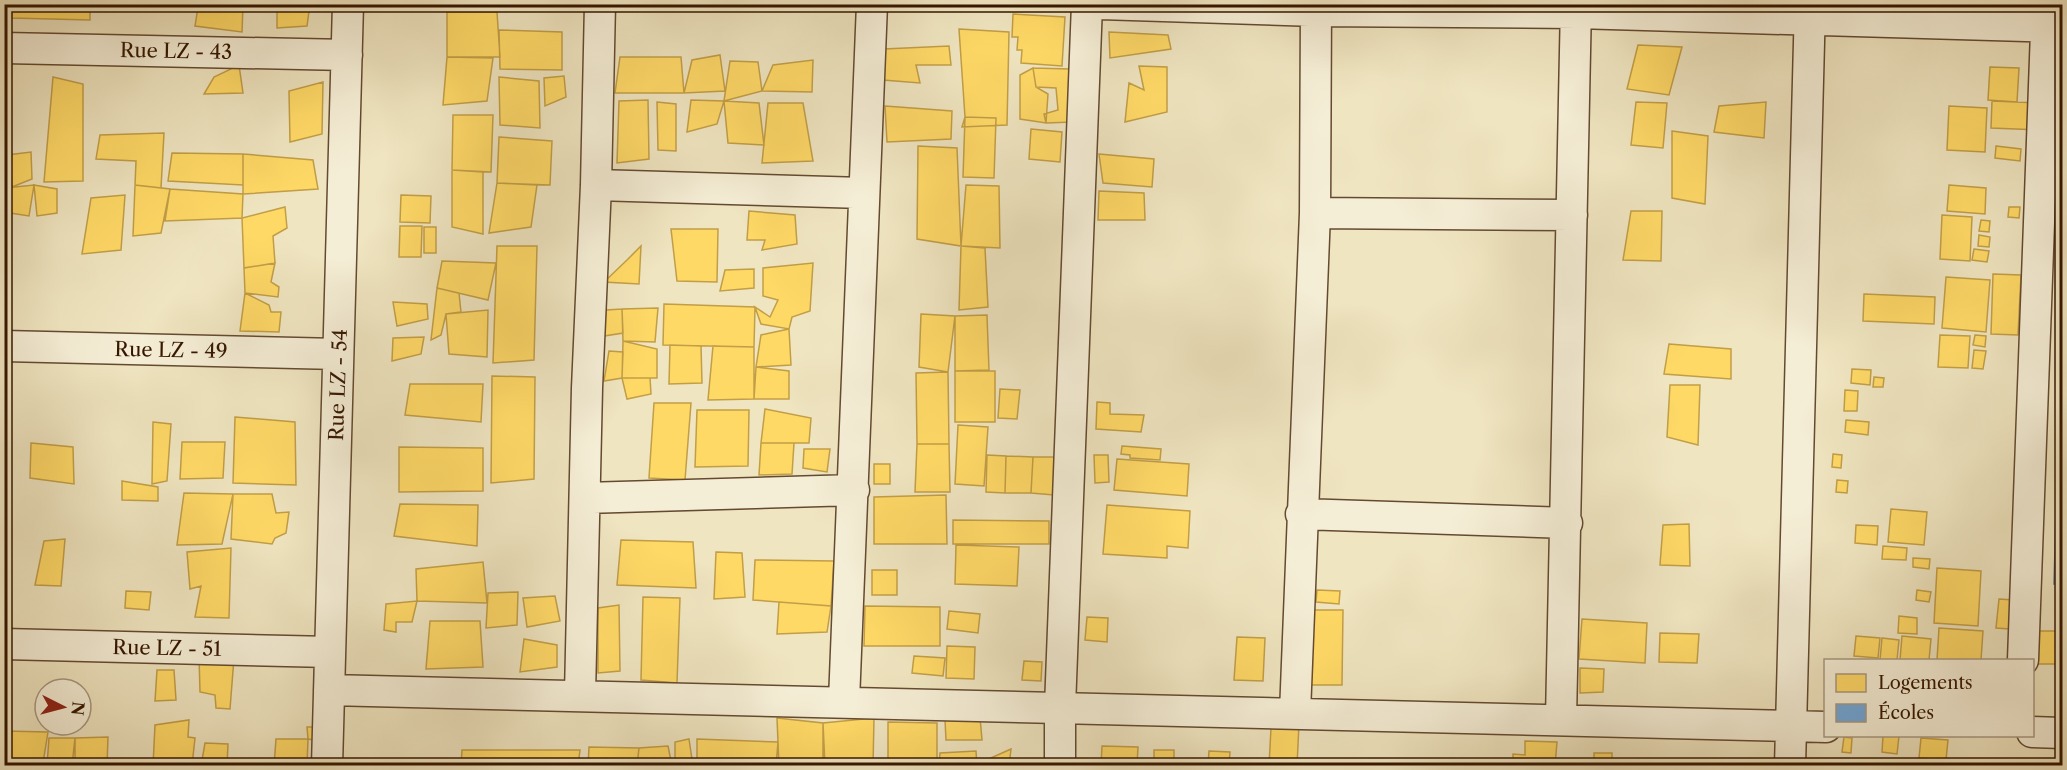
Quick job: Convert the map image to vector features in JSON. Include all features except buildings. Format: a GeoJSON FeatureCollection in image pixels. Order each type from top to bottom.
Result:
{"type":"FeatureCollection","features":[{"type":"Feature","properties":{"kind":"street","name":"Rue LZ - 54"},"geometry":{"type":"LineString","coordinates":[[327,765],[348,4]]}},
{"type":"Feature","properties":{"kind":"street"},"geometry":{"type":"LineString","coordinates":[[580,694],[587,388],[596,185],[600,4]]}},
{"type":"Feature","properties":{"kind":"street"},"geometry":{"type":"LineString","coordinates":[[844,701],[872,4]]}},
{"type":"Feature","properties":{"kind":"street"},"geometry":{"type":"LineString","coordinates":[[1060,765],[1060,707],[1087,4]]}},
{"type":"Feature","properties":{"kind":"street"},"geometry":{"type":"LineString","coordinates":[[1100,4],[1810,12],[2052,19],[2024,659]]}},
{"type":"Feature","properties":{"kind":"street"},"geometry":{"type":"LineString","coordinates":[[1295,713],[1301,514],[1315,213],[1316,8]]}},
{"type":"Feature","properties":{"kind":"street"},"geometry":{"type":"LineString","coordinates":[[1561,719],[1567,523],[1576,9]]}},
{"type":"Feature","properties":{"kind":"street"},"geometry":{"type":"LineString","coordinates":[[1790,765],[1810,12]]}},
{"type":"Feature","properties":{"kind":"street","name":"Rue LZ - 43"},"geometry":{"type":"LineString","coordinates":[[4,48],[347,55]]}},
{"type":"Feature","properties":{"kind":"street"},"geometry":{"type":"LineString","coordinates":[[596,185],[863,192]]}},
{"type":"Feature","properties":{"kind":"street"},"geometry":{"type":"LineString","coordinates":[[1315,213],[1572,215]]}},
{"type":"Feature","properties":{"kind":"street","name":"Rue LZ - 49"},"geometry":{"type":"LineString","coordinates":[[4,346],[338,354]]}},
{"type":"Feature","properties":{"kind":"street"},"geometry":{"type":"LineString","coordinates":[[585,498],[854,490]]}},
{"type":"Feature","properties":{"kind":"street"},"geometry":{"type":"LineString","coordinates":[[1301,514],[1567,523]]}},
{"type":"Feature","properties":{"kind":"street","name":"Rue LZ - 51"},"geometry":{"type":"LineString","coordinates":[[4,644],[330,652]]}},
{"type":"Feature","properties":{"kind":"street"},"geometry":{"type":"LineString","coordinates":[[329,690],[580,694],[1824,727]]}},
{"type":"Feature","properties":{"kind":"street"},"geometry":{"type":"LineString","coordinates":[[2034,732],[2062,733]]}}]}
